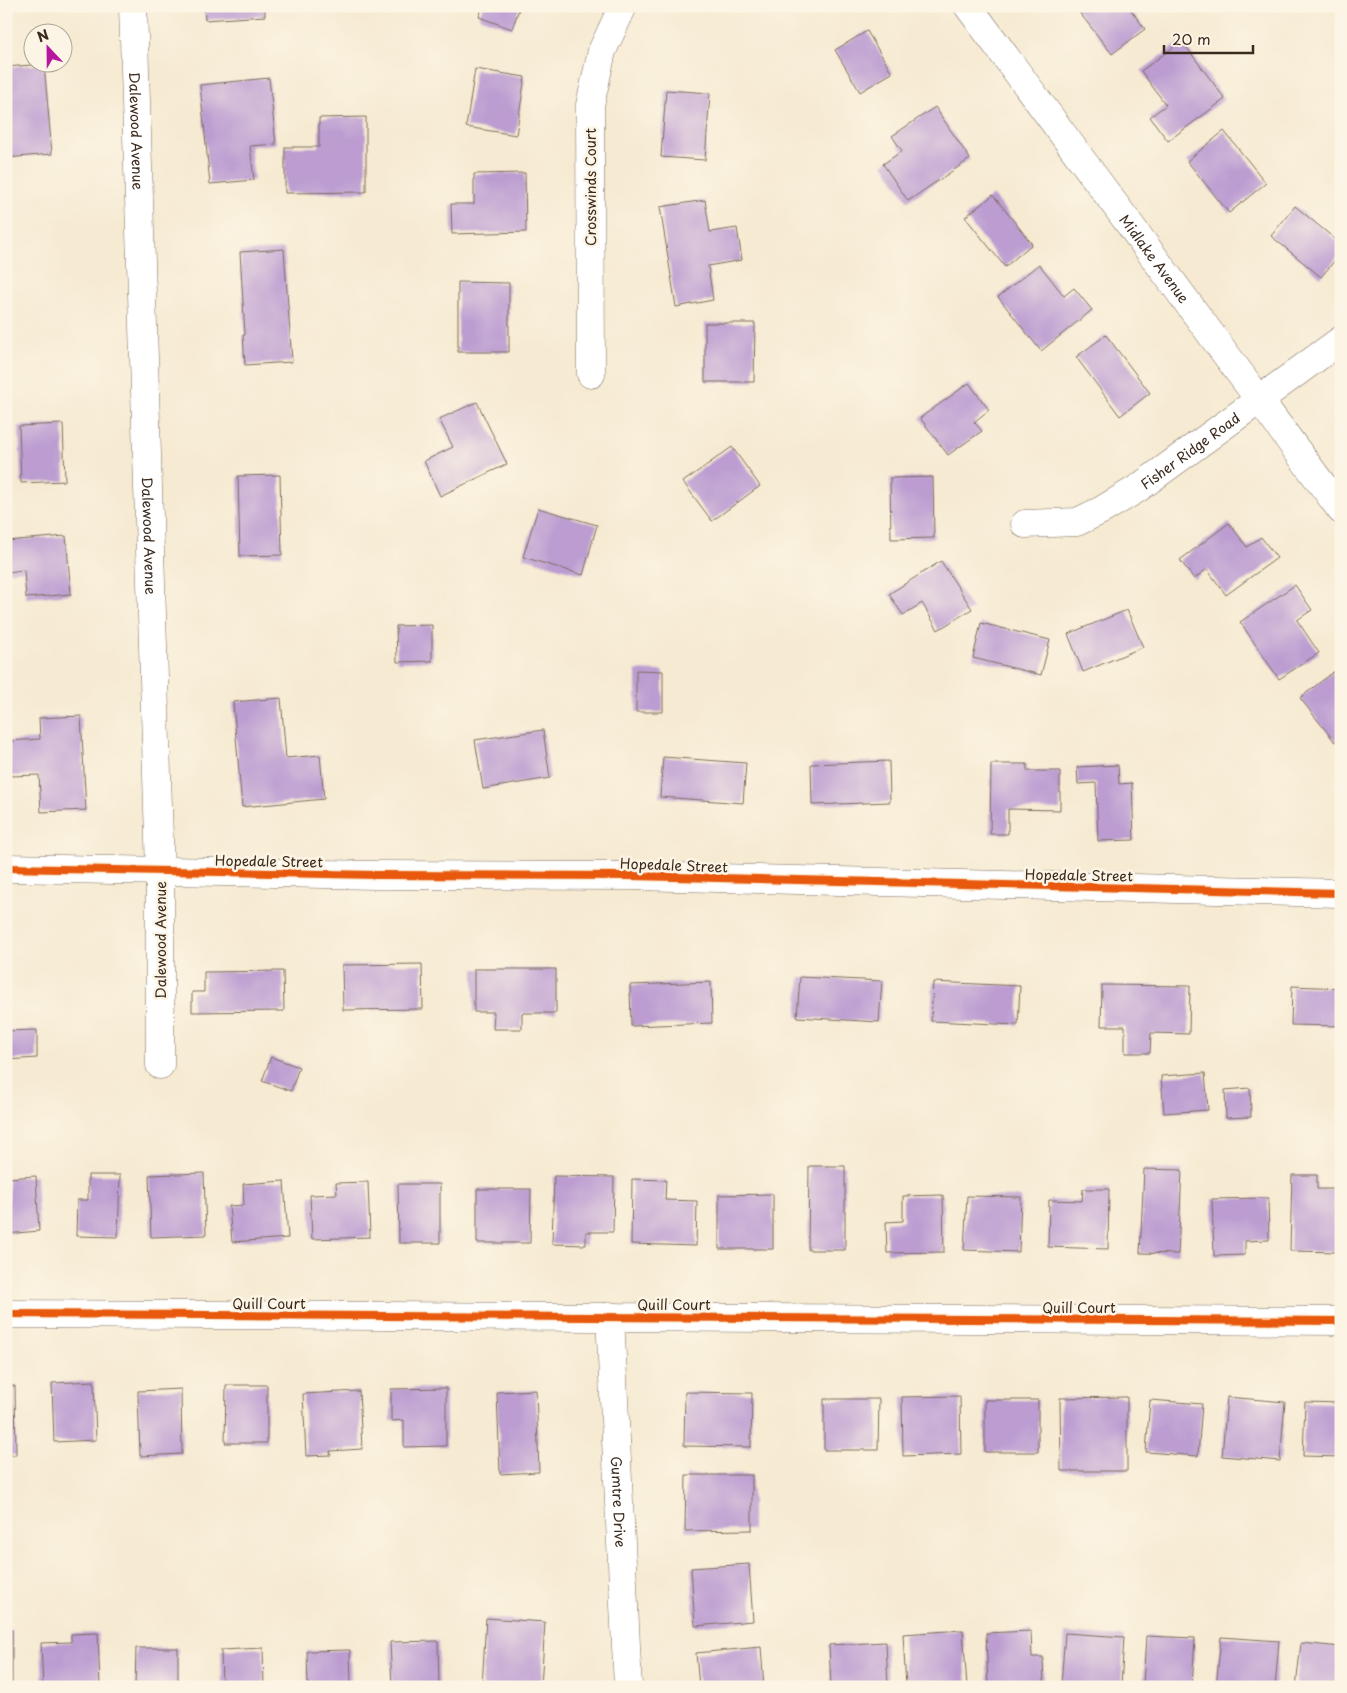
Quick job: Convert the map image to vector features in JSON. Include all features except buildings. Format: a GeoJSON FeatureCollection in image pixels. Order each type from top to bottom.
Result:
{"type":"FeatureCollection","features":[{"type":"Feature","properties":{"kind":"street","name":"Dalewood Avenue"},"geometry":{"type":"LineString","coordinates":[[133,6],[160,871],[160,1065]]}},
{"type":"Feature","properties":{"kind":"street","name":"Crosswinds Court"},"geometry":{"type":"LineString","coordinates":[[591,374],[590,105],[602,51],[623,6]]}},
{"type":"Feature","properties":{"kind":"street","name":"Midlake Avenue"},"geometry":{"type":"LineString","coordinates":[[968,6],[1341,510]]}},
{"type":"Feature","properties":{"kind":"street","name":"Fisher Ridge Road"},"geometry":{"type":"LineString","coordinates":[[1025,524],[1077,522],[1137,490],[1341,340]]}},
{"type":"Feature","properties":{"kind":"street","name":"Hopedale Street"},"geometry":{"type":"LineString","coordinates":[[6,868],[376,875],[633,876],[1341,893]]}},
{"type":"Feature","properties":{"kind":"street","name":"Quill Court"},"geometry":{"type":"LineString","coordinates":[[6,1314],[1341,1320]]}},
{"type":"Feature","properties":{"kind":"street","name":"Gumtre Drive"},"geometry":{"type":"LineString","coordinates":[[610,1316],[628,1687]]}},
{"type":"Feature","properties":{"kind":"cycle path"},"geometry":{"type":"LineString","coordinates":[[6,868],[376,875],[633,876],[1341,893]]}},
{"type":"Feature","properties":{"kind":"cycle path"},"geometry":{"type":"LineString","coordinates":[[6,1314],[1341,1321]]}}]}
